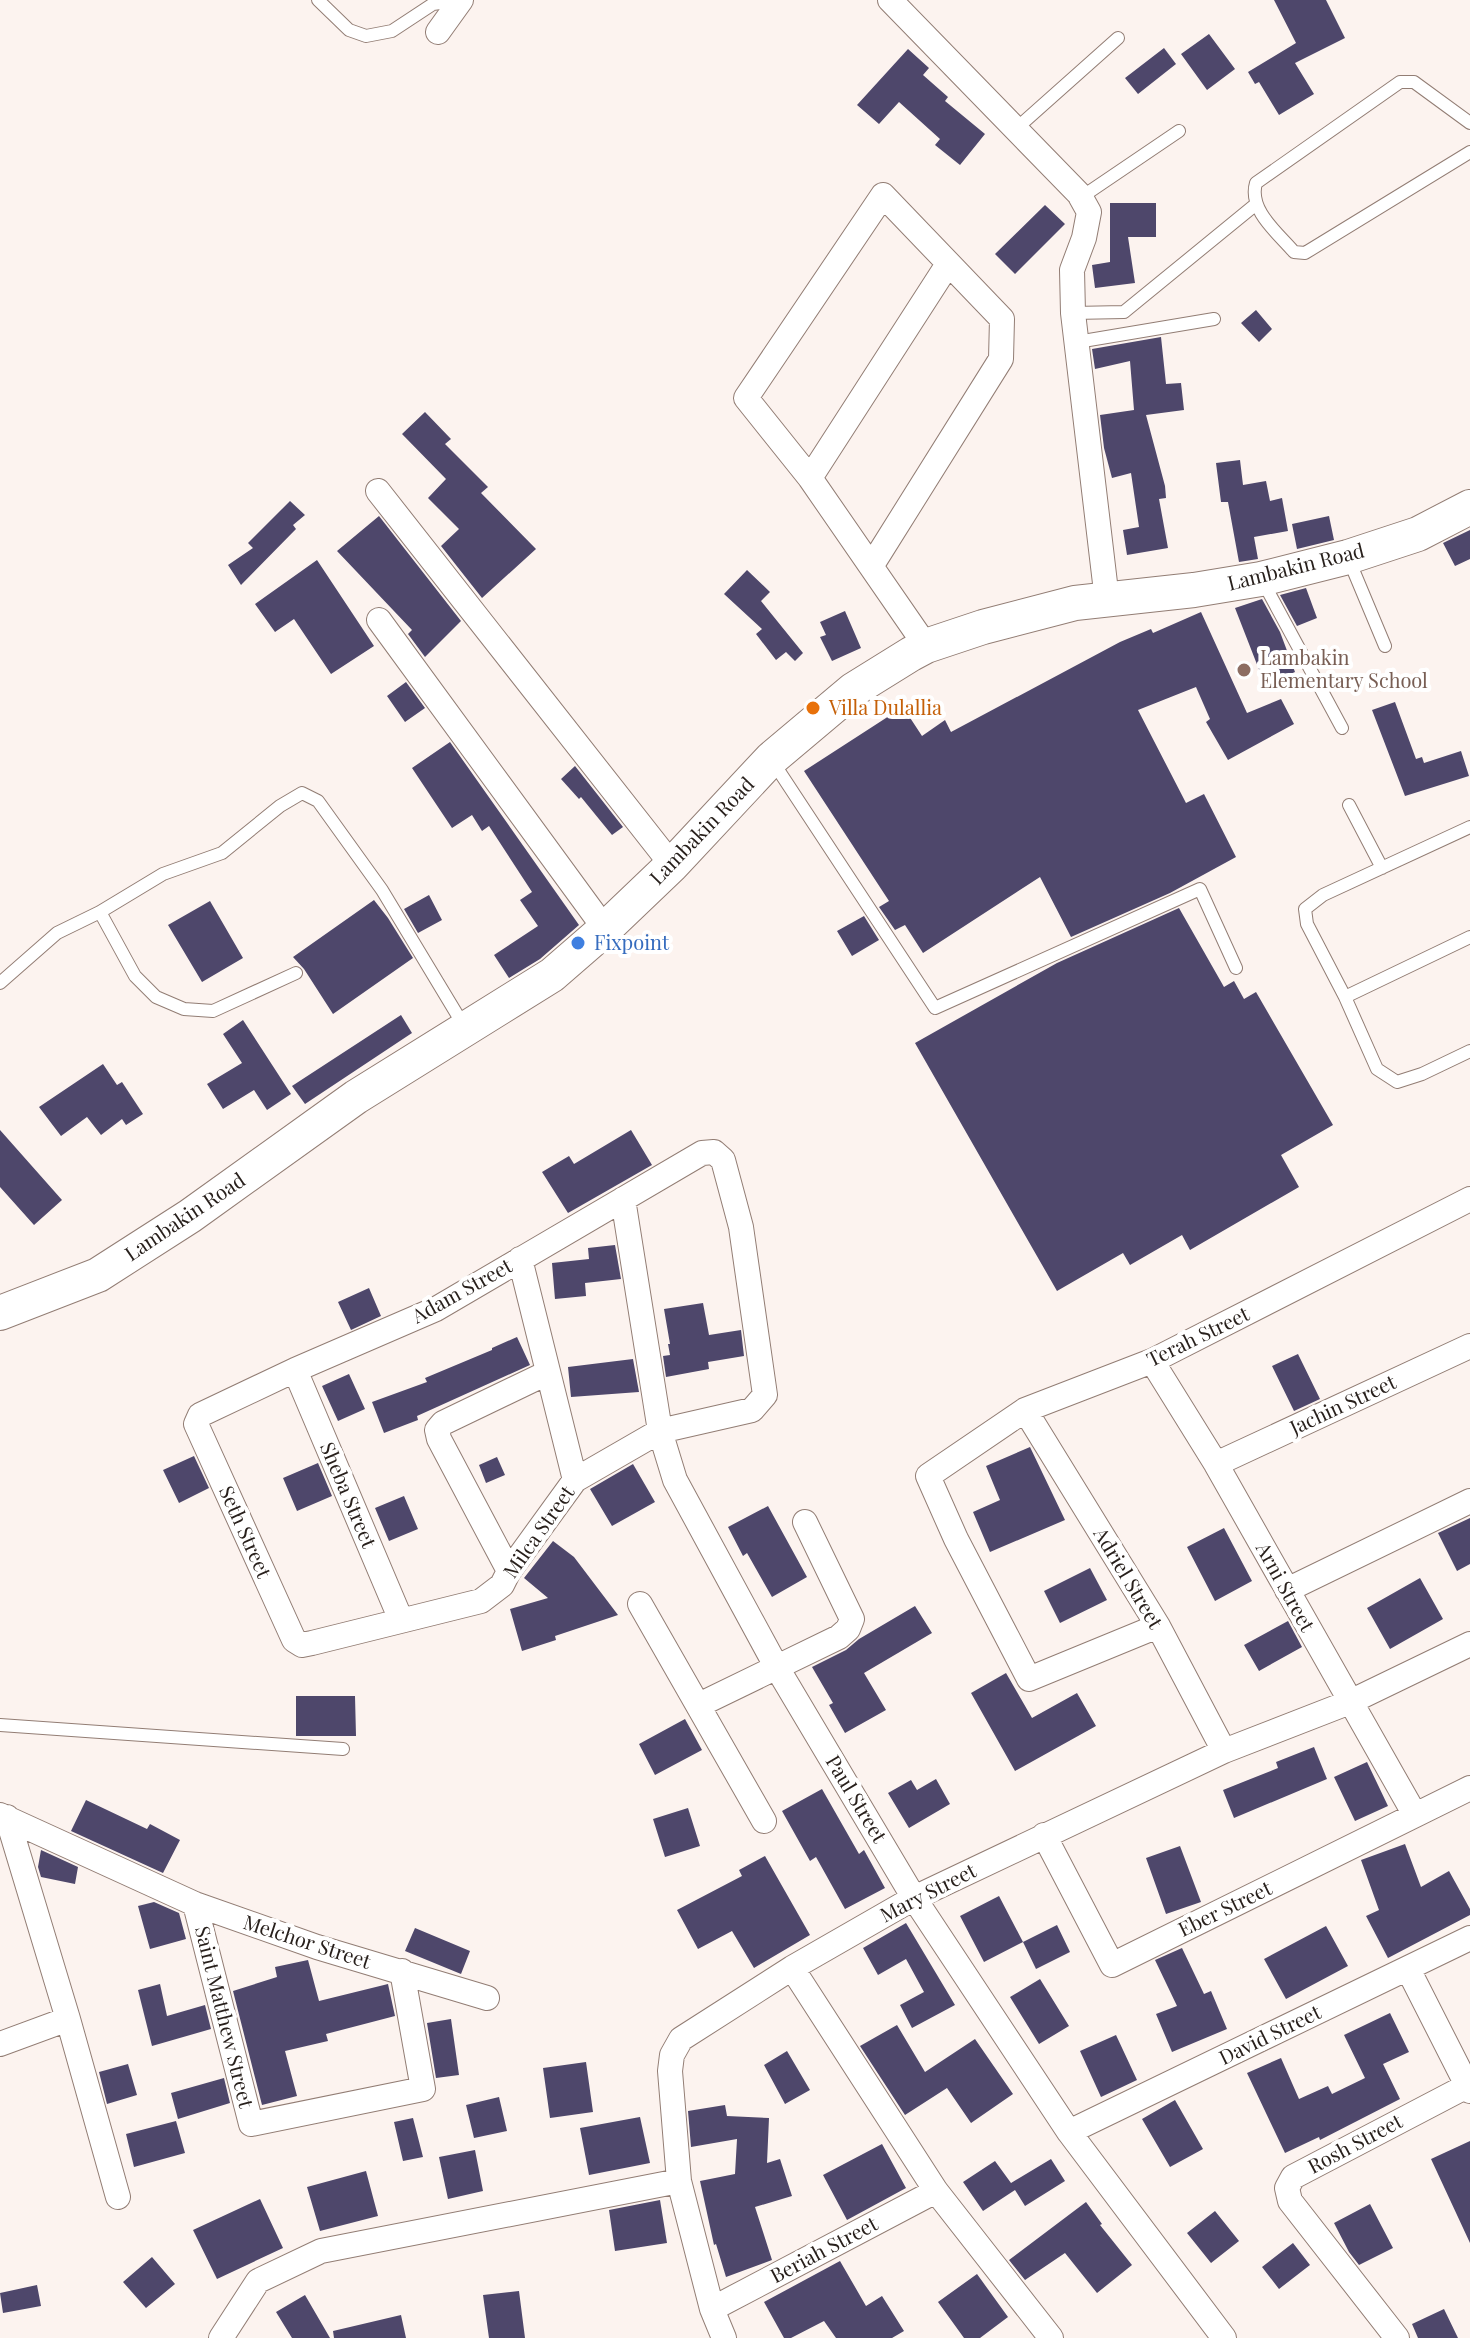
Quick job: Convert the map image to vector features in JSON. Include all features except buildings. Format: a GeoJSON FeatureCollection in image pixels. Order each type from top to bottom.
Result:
{"type":"FeatureCollection","features":[{"type":"Feature","properties":{"kind":"main road","name":"Lambakin Road"},"geometry":{"type":"LineString","coordinates":[[0,1313],[98,1275],[190,1216],[356,1097],[552,975],[672,865],[771,759],[853,690],[926,646],[1028,614],[1075,603],[1261,579],[1348,557],[1418,534],[1470,507]]}},
{"type":"Feature","properties":{"kind":"street"},"geometry":{"type":"LineString","coordinates":[[438,32],[461,0]]}},
{"type":"Feature","properties":{"kind":"street"},"geometry":{"type":"LineString","coordinates":[[890,0],[1079,194],[1089,212],[1084,238],[1072,270],[1073,313],[1107,600]]}},
{"type":"Feature","properties":{"kind":"street"},"geometry":{"type":"LineString","coordinates":[[872,565],[1001,359],[1002,319],[883,195],[746,398],[810,478],[926,646]]}},
{"type":"Feature","properties":{"kind":"street"},"geometry":{"type":"LineString","coordinates":[[810,478],[948,264]]}},
{"type":"Feature","properties":{"kind":"street"},"geometry":{"type":"LineString","coordinates":[[378,491],[672,865]]}},
{"type":"Feature","properties":{"kind":"street"},"geometry":{"type":"LineString","coordinates":[[379,620],[605,929]]}},
{"type":"Feature","properties":{"kind":"street","name":"Adam Street"},"geometry":{"type":"LineString","coordinates":[[200,1415],[436,1309],[702,1153],[714,1152],[723,1160],[741,1227],[765,1395]]}},
{"type":"Feature","properties":{"kind":"street","name":"Paul Street"},"geometry":{"type":"LineString","coordinates":[[623,1199],[660,1431],[675,1480],[776,1666],[914,1898],[1069,2132],[1224,2338]]}},
{"type":"Feature","properties":{"kind":"street","name":"Terah Street"},"geometry":{"type":"LineString","coordinates":[[1158,1626],[1029,1679],[956,1539],[928,1476],[1025,1410],[1152,1361],[1470,1199]]}},
{"type":"Feature","properties":{"kind":"street"},"geometry":{"type":"LineString","coordinates":[[520,1259],[575,1480]]}},
{"type":"Feature","properties":{"kind":"street","name":"Jachin Street"},"geometry":{"type":"LineString","coordinates":[[1216,1464],[1470,1346]]}},
{"type":"Feature","properties":{"kind":"street","name":"Arni Street"},"geometry":{"type":"LineString","coordinates":[[1152,1361],[1216,1464],[1415,1815]]}},
{"type":"Feature","properties":{"kind":"street","name":"Sheba Street"},"geometry":{"type":"LineString","coordinates":[[295,1370],[401,1620]]}},
{"type":"Feature","properties":{"kind":"street"},"geometry":{"type":"LineString","coordinates":[[509,1571],[437,1430],[443,1423],[547,1373]]}},
{"type":"Feature","properties":{"kind":"street","name":"Milca Street"},"geometry":{"type":"LineString","coordinates":[[302,1645],[481,1601],[502,1585],[575,1480],[660,1431],[752,1410],[765,1395]]}},
{"type":"Feature","properties":{"kind":"street","name":"Adriel Street"},"geometry":{"type":"LineString","coordinates":[[1025,1410],[1158,1626],[1224,1751]]}},
{"type":"Feature","properties":{"kind":"street","name":"Seth Street"},"geometry":{"type":"LineString","coordinates":[[200,1415],[196,1424],[294,1640],[302,1645]]}},
{"type":"Feature","properties":{"kind":"street"},"geometry":{"type":"LineString","coordinates":[[1287,1590],[1470,1501]]}},
{"type":"Feature","properties":{"kind":"street"},"geometry":{"type":"LineString","coordinates":[[699,1705],[839,1637],[848,1629],[852,1619],[805,1522]]}},
{"type":"Feature","properties":{"kind":"street"},"geometry":{"type":"LineString","coordinates":[[640,1604],[764,1821]]}},
{"type":"Feature","properties":{"kind":"street","name":"Mary Street"},"geometry":{"type":"LineString","coordinates":[[724,2338],[712,2309],[679,2181],[670,2071],[672,2055],[681,2039],[792,1968],[914,1898],[1224,1751],[1350,1702],[1470,1644]]}},
{"type":"Feature","properties":{"kind":"street","name":"Eber Street"},"geometry":{"type":"LineString","coordinates":[[1044,1835],[1112,1965],[1470,1788]]}},
{"type":"Feature","properties":{"kind":"street"},"geometry":{"type":"LineString","coordinates":[[4,1816],[68,2019],[118,2197]]}},
{"type":"Feature","properties":{"kind":"street","name":"Melchor Street"},"geometry":{"type":"LineString","coordinates":[[4,1816],[195,1904],[317,1947],[487,1998]]}},
{"type":"Feature","properties":{"kind":"street","name":"Saint Matthew Street"},"geometry":{"type":"LineString","coordinates":[[195,1904],[251,2124],[423,2089],[402,1971]]}},
{"type":"Feature","properties":{"kind":"street","name":"David Street"},"geometry":{"type":"LineString","coordinates":[[1069,2132],[1470,1938]]}},
{"type":"Feature","properties":{"kind":"street"},"geometry":{"type":"LineString","coordinates":[[792,1968],[936,2191],[1051,2338]]}},
{"type":"Feature","properties":{"kind":"street"},"geometry":{"type":"LineString","coordinates":[[1408,1969],[1468,2088]]}},
{"type":"Feature","properties":{"kind":"street"},"geometry":{"type":"LineString","coordinates":[[0,2044],[68,2019]]}},
{"type":"Feature","properties":{"kind":"street","name":"Rosh Street"},"geometry":{"type":"LineString","coordinates":[[1397,2338],[1290,2201],[1287,2188],[1293,2177],[1468,2088]]}},
{"type":"Feature","properties":{"kind":"street"},"geometry":{"type":"LineString","coordinates":[[221,2338],[258,2281],[321,2251],[679,2181]]}},
{"type":"Feature","properties":{"kind":"street","name":"Beriah Street"},"geometry":{"type":"LineString","coordinates":[[712,2309],[936,2191]]}},
{"type":"Feature","properties":{"kind":"lane"},"geometry":{"type":"LineString","coordinates":[[318,0],[349,30],[366,36],[392,31],[433,4],[461,0]]}},
{"type":"Feature","properties":{"kind":"lane"},"geometry":{"type":"LineString","coordinates":[[1017,128],[1118,38]]}},
{"type":"Feature","properties":{"kind":"lane"},"geometry":{"type":"LineString","coordinates":[[1470,123],[1414,82],[1400,82],[1256,183],[1253,191],[1255,205],[1294,252],[1305,253],[1470,152]]}},
{"type":"Feature","properties":{"kind":"lane"},"geometry":{"type":"LineString","coordinates":[[1079,194],[1089,192],[1179,131]]}},
{"type":"Feature","properties":{"kind":"lane"},"geometry":{"type":"LineString","coordinates":[[1073,313],[1124,312],[1255,205]]}},
{"type":"Feature","properties":{"kind":"lane"},"geometry":{"type":"LineString","coordinates":[[1077,342],[1214,319]]}},
{"type":"Feature","properties":{"kind":"lane"},"geometry":{"type":"LineString","coordinates":[[1348,557],[1385,646]]}},
{"type":"Feature","properties":{"kind":"lane"},"geometry":{"type":"LineString","coordinates":[[1261,579],[1342,728]]}},
{"type":"Feature","properties":{"kind":"lane"},"geometry":{"type":"LineString","coordinates":[[771,759],[935,1008],[1200,889],[1236,968]]}},
{"type":"Feature","properties":{"kind":"lane"},"geometry":{"type":"LineString","coordinates":[[0,983],[57,933],[100,912],[163,874],[222,853],[280,806],[302,793],[318,801],[382,890],[466,1028]]}},
{"type":"Feature","properties":{"kind":"lane"},"geometry":{"type":"LineString","coordinates":[[1349,805],[1382,868]]}},
{"type":"Feature","properties":{"kind":"lane"},"geometry":{"type":"LineString","coordinates":[[1470,827],[1323,895],[1305,909],[1307,924],[1345,997],[1377,1069],[1397,1082],[1422,1074],[1470,1051]]}},
{"type":"Feature","properties":{"kind":"lane"},"geometry":{"type":"LineString","coordinates":[[100,912],[135,976],[156,997],[184,1009],[213,1011],[296,973]]}},
{"type":"Feature","properties":{"kind":"lane"},"geometry":{"type":"LineString","coordinates":[[1345,997],[1470,937]]}},
{"type":"Feature","properties":{"kind":"lane"},"geometry":{"type":"LineString","coordinates":[[0,1725],[343,1749]]}},
{"type":"Feature","properties":{"kind":"place","name":"Lambakin Elementary School"},"geometry":{"type":"Point","coordinates":[1244,670]}},
{"type":"Feature","properties":{"kind":"place","name":"Villa Dulallia"},"geometry":{"type":"Point","coordinates":[813,708]}},
{"type":"Feature","properties":{"kind":"place","name":"Fixpoint"},"geometry":{"type":"Point","coordinates":[578,943]}}]}
